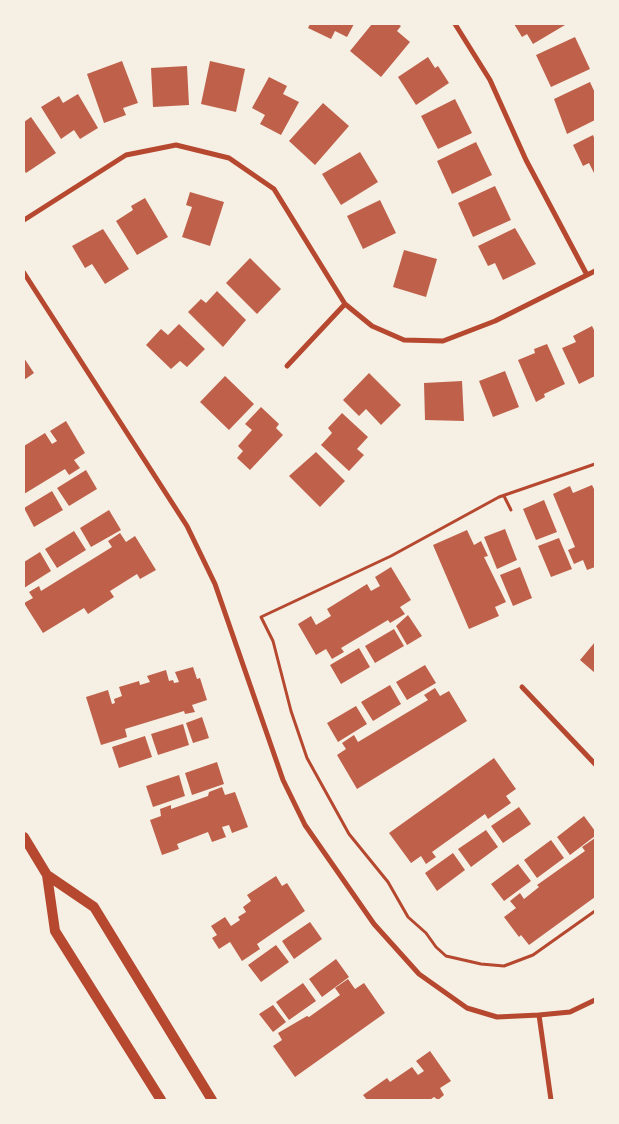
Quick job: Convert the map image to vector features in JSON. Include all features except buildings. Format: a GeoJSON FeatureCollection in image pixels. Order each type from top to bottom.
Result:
{"type":"FeatureCollection","features":[{"type":"Feature","properties":{"kind":"main road"},"geometry":{"type":"LineString","coordinates":[[24,837],[47,875],[55,931],[161,1100]]}},
{"type":"Feature","properties":{"kind":"main road"},"geometry":{"type":"LineString","coordinates":[[47,875],[94,907],[212,1100]]}},
{"type":"Feature","properties":{"kind":"street"},"geometry":{"type":"LineString","coordinates":[[454,24],[490,80],[526,160],[587,275]]}},
{"type":"Feature","properties":{"kind":"street"},"geometry":{"type":"LineString","coordinates":[[24,220],[126,155],[176,145],[229,158],[274,189],[345,304],[372,326],[404,340],[443,341],[495,321],[595,271]]}},
{"type":"Feature","properties":{"kind":"street"},"geometry":{"type":"LineString","coordinates":[[24,273],[187,526],[215,584],[283,780],[305,825],[374,924],[419,974],[467,1008],[497,1017],[539,1015],[570,1012],[595,1000]]}},
{"type":"Feature","properties":{"kind":"street"},"geometry":{"type":"LineString","coordinates":[[287,366],[345,304]]}},
{"type":"Feature","properties":{"kind":"street"},"geometry":{"type":"LineString","coordinates":[[522,687],[595,764]]}},
{"type":"Feature","properties":{"kind":"street"},"geometry":{"type":"LineString","coordinates":[[539,1015],[551,1100]]}},
{"type":"Feature","properties":{"kind":"path"},"geometry":{"type":"LineString","coordinates":[[595,464],[504,496],[391,556],[261,617],[273,641],[291,711],[307,758],[349,834],[388,882],[408,917],[426,933],[436,947],[446,956],[482,964],[504,966],[533,955],[595,911]]}},
{"type":"Feature","properties":{"kind":"path"},"geometry":{"type":"LineString","coordinates":[[504,496],[511,510]]}}]}
